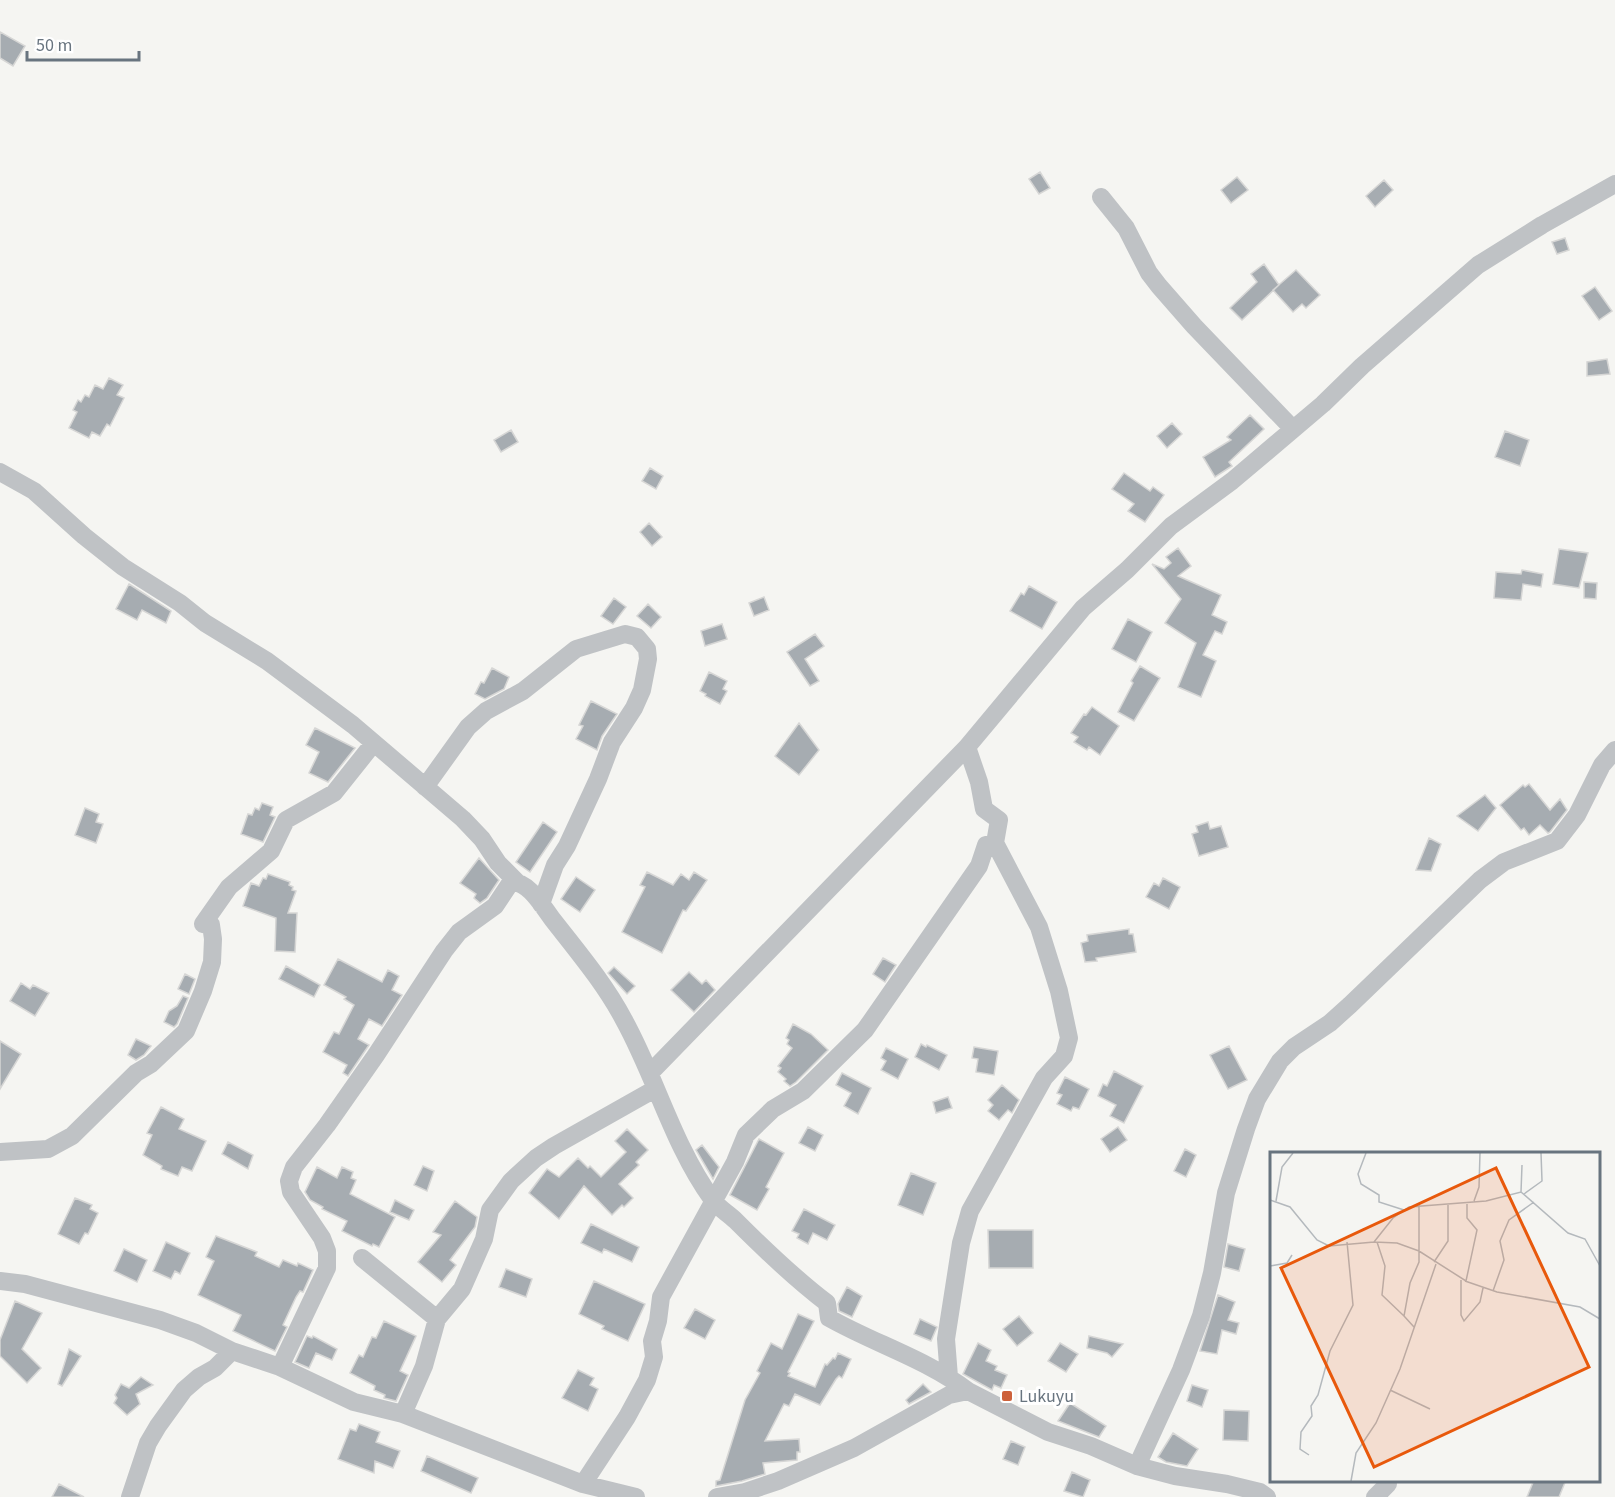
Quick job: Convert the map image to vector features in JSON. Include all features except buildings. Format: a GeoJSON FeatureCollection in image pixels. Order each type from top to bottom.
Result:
{"type":"FeatureCollection","features":[{"type":"Feature","properties":{"kind":"street"},"geometry":{"type":"LineString","coordinates":[[403,1414],[424,1366],[437,1319],[462,1289],[484,1239],[490,1210],[511,1181],[536,1158],[653,1081],[967,747],[1083,608],[1127,570],[1172,526],[1232,481],[1293,429],[1478,265],[1542,225],[1615,184]]}},
{"type":"Feature","properties":{"kind":"street"},"geometry":{"type":"LineString","coordinates":[[1101,197],[1126,228],[1143,262],[1159,286],[1194,326],[1293,429]]}},
{"type":"Feature","properties":{"kind":"street"},"geometry":{"type":"LineString","coordinates":[[0,472],[34,491],[123,567],[267,661],[353,725],[482,839],[498,863],[542,904],[599,979],[624,1019],[683,1151],[714,1201],[772,1258],[827,1303],[829,1318],[950,1377],[968,1391],[1048,1432],[1090,1446],[1137,1466],[1175,1476],[1227,1484],[1260,1492],[1267,1497]]}},
{"type":"Feature","properties":{"kind":"street"},"geometry":{"type":"LineString","coordinates":[[425,787],[468,728],[486,711],[523,691],[576,649],[625,634],[639,639],[648,655],[642,690],[634,708],[612,742],[598,779],[567,846],[555,865],[542,904]]}},
{"type":"Feature","properties":{"kind":"street"},"geometry":{"type":"LineString","coordinates":[[0,1152],[48,1149],[72,1136],[136,1073],[151,1064],[186,1031],[212,962],[213,939],[211,925],[203,924],[206,917],[229,887],[271,851],[286,820],[334,793],[373,744]]}},
{"type":"Feature","properties":{"kind":"street"},"geometry":{"type":"LineString","coordinates":[[950,1377],[946,1340],[961,1243],[970,1211],[1040,1084],[1064,1056],[1069,1038],[1059,992],[1039,927],[995,843],[999,820],[984,808],[979,782],[967,747]]}},
{"type":"Feature","properties":{"kind":"street"},"geometry":{"type":"LineString","coordinates":[[1137,1466],[1182,1370],[1201,1316],[1212,1273],[1230,1179],[1257,1099],[1273,1071],[1294,1047],[1330,1023],[1350,1005],[1480,880],[1504,862],[1557,841],[1577,815],[1602,765],[1615,750]]}},
{"type":"Feature","properties":{"kind":"street"},"geometry":{"type":"LineString","coordinates":[[583,1484],[641,1394],[654,1357],[652,1341],[658,1321],[660,1297],[735,1162],[746,1135],[773,1109],[803,1091],[865,1030],[968,883],[982,859],[986,844],[995,843]]}},
{"type":"Feature","properties":{"kind":"street"},"geometry":{"type":"LineString","coordinates":[[280,1367],[327,1268],[327,1251],[322,1238],[291,1192],[289,1181],[294,1167],[358,1081],[459,932],[495,906],[511,882],[517,882]]}},
{"type":"Feature","properties":{"kind":"street"},"geometry":{"type":"LineString","coordinates":[[362,1258],[437,1319]]}},
{"type":"Feature","properties":{"kind":"street"},"geometry":{"type":"LineString","coordinates":[[0,1281],[25,1284],[160,1320],[196,1333],[232,1351],[280,1367],[354,1402],[403,1414],[583,1484],[636,1497]]}},
{"type":"Feature","properties":{"kind":"street"},"geometry":{"type":"LineString","coordinates":[[130,1497],[148,1443],[158,1426],[184,1390],[215,1368],[232,1351]]}},
{"type":"Feature","properties":{"kind":"street"},"geometry":{"type":"LineString","coordinates":[[717,1497],[746,1492],[778,1482],[854,1448],[949,1395],[968,1391]]}},
{"type":"Feature","properties":{"kind":"place","name":"Lukuyu"},"geometry":{"type":"Point","coordinates":[1007,1396]}}]}
